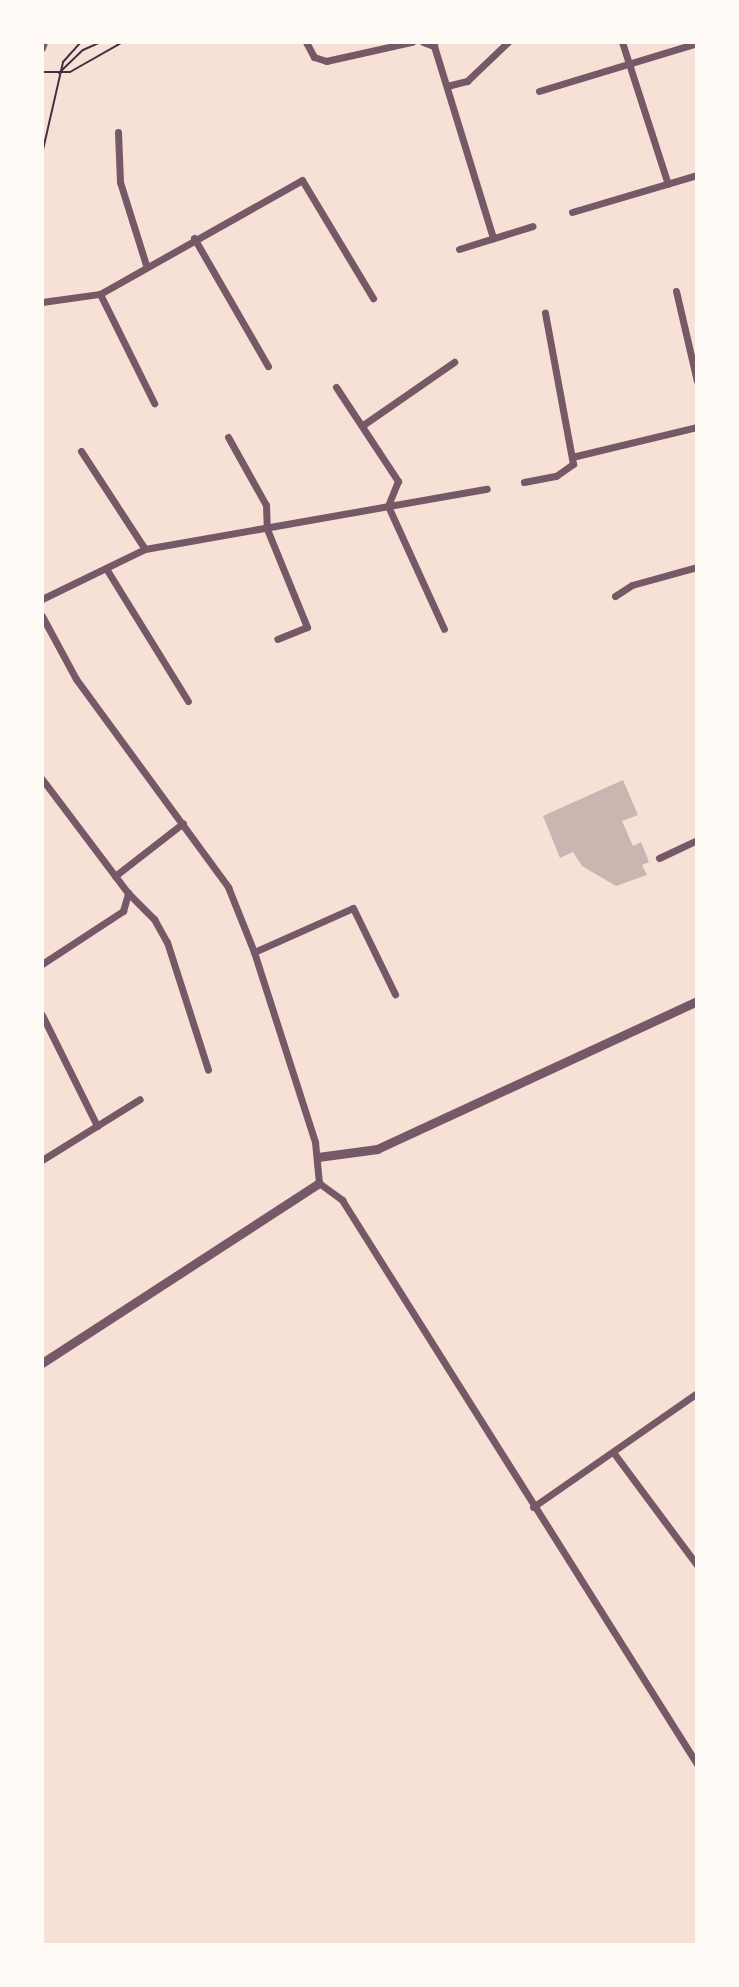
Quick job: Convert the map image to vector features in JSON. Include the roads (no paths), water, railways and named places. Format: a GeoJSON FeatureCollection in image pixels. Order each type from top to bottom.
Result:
{"type":"FeatureCollection","features":[{"type":"Feature","properties":{"kind":"street"},"geometry":{"type":"LineString","coordinates":[[42,48],[44,42]]}},
{"type":"Feature","properties":{"kind":"street"},"geometry":{"type":"LineString","coordinates":[[306,42],[314,57],[326,61],[412,42]]}},
{"type":"Feature","properties":{"kind":"street"},"geometry":{"type":"LineString","coordinates":[[423,42],[434,46],[493,238]]}},
{"type":"Feature","properties":{"kind":"street"},"geometry":{"type":"LineString","coordinates":[[447,86],[467,81],[508,42]]}},
{"type":"Feature","properties":{"kind":"street"},"geometry":{"type":"LineString","coordinates":[[622,42],[633,63],[668,184]]}},
{"type":"Feature","properties":{"kind":"street"},"geometry":{"type":"LineString","coordinates":[[539,91],[697,43]]}},
{"type":"Feature","properties":{"kind":"street"},"geometry":{"type":"LineString","coordinates":[[118,132],[120,182],[146,265]]}},
{"type":"Feature","properties":{"kind":"street"},"geometry":{"type":"LineString","coordinates":[[572,212],[697,175]]}},
{"type":"Feature","properties":{"kind":"street"},"geometry":{"type":"LineString","coordinates":[[42,302],[100,294],[146,265],[302,180],[373,298]]}},
{"type":"Feature","properties":{"kind":"street"},"geometry":{"type":"LineString","coordinates":[[459,249],[533,226]]}},
{"type":"Feature","properties":{"kind":"street"},"geometry":{"type":"LineString","coordinates":[[194,238],[268,366]]}},
{"type":"Feature","properties":{"kind":"street"},"geometry":{"type":"LineString","coordinates":[[676,291],[693,344],[697,381]]}},
{"type":"Feature","properties":{"kind":"street"},"geometry":{"type":"LineString","coordinates":[[100,294],[154,403]]}},
{"type":"Feature","properties":{"kind":"street"},"geometry":{"type":"LineString","coordinates":[[524,482],[566,472],[572,457],[545,313]]}},
{"type":"Feature","properties":{"kind":"street"},"geometry":{"type":"LineString","coordinates":[[363,425],[454,362]]}},
{"type":"Feature","properties":{"kind":"street"},"geometry":{"type":"LineString","coordinates":[[336,387],[398,481],[388,506],[444,629]]}},
{"type":"Feature","properties":{"kind":"street"},"geometry":{"type":"LineString","coordinates":[[572,457],[697,427]]}},
{"type":"Feature","properties":{"kind":"street"},"geometry":{"type":"LineString","coordinates":[[228,437],[266,505],[267,529],[307,627],[277,639]]}},
{"type":"Feature","properties":{"kind":"street"},"geometry":{"type":"LineString","coordinates":[[81,451],[145,549]]}},
{"type":"Feature","properties":{"kind":"street"},"geometry":{"type":"LineString","coordinates":[[42,599],[145,549],[487,489]]}},
{"type":"Feature","properties":{"kind":"street"},"geometry":{"type":"LineString","coordinates":[[615,596],[632,585],[697,567]]}},
{"type":"Feature","properties":{"kind":"street"},"geometry":{"type":"LineString","coordinates":[[107,570],[188,701]]}},
{"type":"Feature","properties":{"kind":"street"},"geometry":{"type":"LineString","coordinates":[[42,616],[76,679],[228,887],[254,952],[318,1157],[319,1183]]}},
{"type":"Feature","properties":{"kind":"street"},"geometry":{"type":"LineString","coordinates":[[42,779],[128,893],[142,903],[167,942],[208,1070]]}},
{"type":"Feature","properties":{"kind":"street"},"geometry":{"type":"LineString","coordinates":[[115,876],[183,823]]}},
{"type":"Feature","properties":{"kind":"street"},"geometry":{"type":"LineString","coordinates":[[659,858],[697,840]]}},
{"type":"Feature","properties":{"kind":"street"},"geometry":{"type":"LineString","coordinates":[[42,964],[123,911],[128,893]]}},
{"type":"Feature","properties":{"kind":"street"},"geometry":{"type":"LineString","coordinates":[[254,952],[353,908],[395,994]]}},
{"type":"Feature","properties":{"kind":"street"},"geometry":{"type":"LineString","coordinates":[[318,1157],[377,1149],[697,1001]]}},
{"type":"Feature","properties":{"kind":"street"},"geometry":{"type":"LineString","coordinates":[[42,1015],[97,1126]]}},
{"type":"Feature","properties":{"kind":"street"},"geometry":{"type":"LineString","coordinates":[[42,1160],[140,1099]]}},
{"type":"Feature","properties":{"kind":"street"},"geometry":{"type":"LineString","coordinates":[[42,1363],[319,1183]]}},
{"type":"Feature","properties":{"kind":"street"},"geometry":{"type":"LineString","coordinates":[[319,1183],[342,1200],[533,1507],[592,1591],[697,1764]]}},
{"type":"Feature","properties":{"kind":"street"},"geometry":{"type":"LineString","coordinates":[[533,1507],[697,1393]]}},
{"type":"Feature","properties":{"kind":"street"},"geometry":{"type":"LineString","coordinates":[[613,1452],[697,1565]]}}]}
